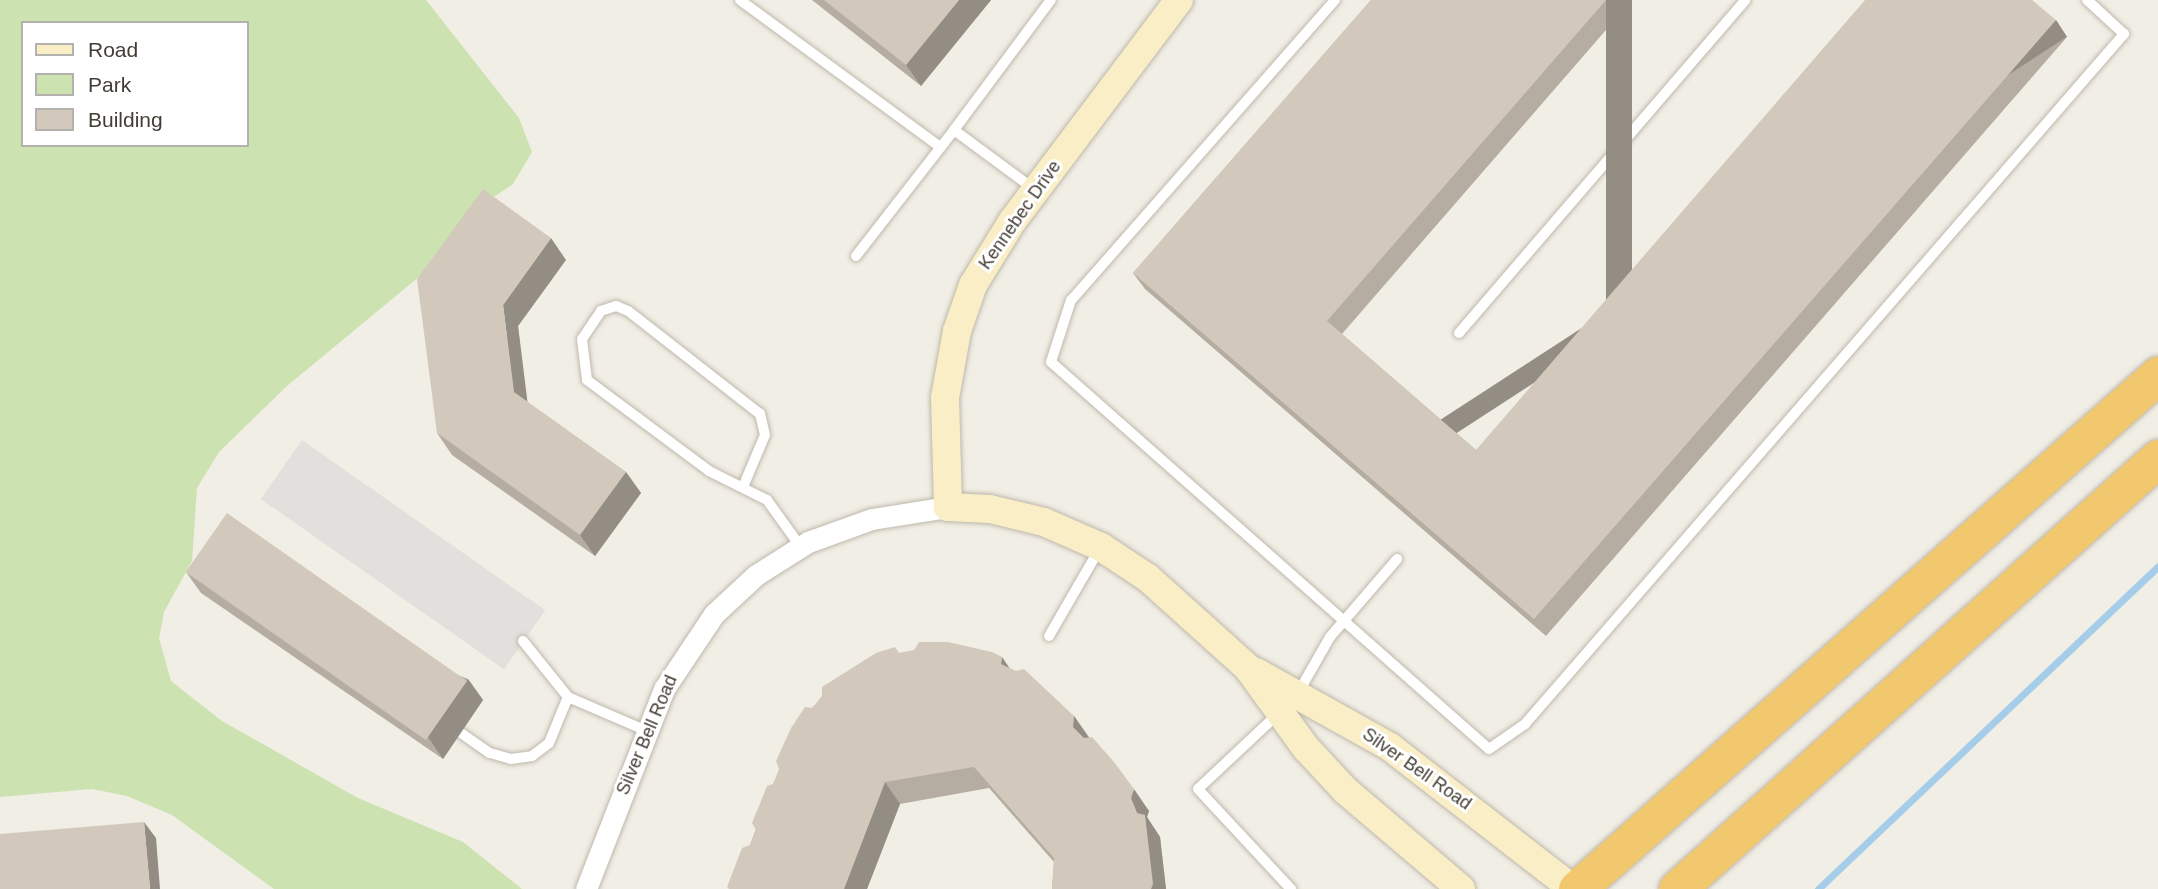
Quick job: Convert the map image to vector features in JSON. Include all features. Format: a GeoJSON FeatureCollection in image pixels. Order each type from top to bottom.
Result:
{"type":"FeatureCollection","features":[{"type":"Feature","properties":{"kind":"highway"},"geometry":{"type":"LineString","coordinates":[[1575,889],[2158,375]]}},
{"type":"Feature","properties":{"kind":"highway"},"geometry":{"type":"LineString","coordinates":[[1677,889],[2158,458]]}},
{"type":"Feature","properties":{"kind":"street","name":"Kennebec Drive"},"geometry":{"type":"LineString","coordinates":[[948,508],[945,398],[957,331],[981,271],[1035,190],[1179,0]]}},
{"type":"Feature","properties":{"kind":"street","name":"Silver Bell Road"},"geometry":{"type":"LineString","coordinates":[[586,889],[647,731],[673,672],[703,626],[756,575],[800,547],[872,519],[948,508],[990,509],[1024,516],[1101,547],[1164,591],[1288,703],[1346,792],[1461,889]]}},
{"type":"Feature","properties":{"kind":"street","name":"Silver Bell Road"},"geometry":{"type":"LineString","coordinates":[[1288,703],[1390,747],[1575,889]]}},
{"type":"Feature","properties":{"kind":"lane"},"geometry":{"type":"LineString","coordinates":[[740,0],[940,148]]}},
{"type":"Feature","properties":{"kind":"lane"},"geometry":{"type":"LineString","coordinates":[[856,256],[1051,0]]}},
{"type":"Feature","properties":{"kind":"lane"},"geometry":{"type":"LineString","coordinates":[[1335,0],[1071,300],[1051,362],[1489,749],[1525,724],[2124,34],[2087,0]]}},
{"type":"Feature","properties":{"kind":"lane"},"geometry":{"type":"LineString","coordinates":[[1459,333],[1745,0]]}},
{"type":"Feature","properties":{"kind":"lane"},"geometry":{"type":"LineString","coordinates":[[954,130],[1035,190]]}},
{"type":"Feature","properties":{"kind":"lane"},"geometry":{"type":"LineString","coordinates":[[743,487],[765,435],[760,415],[628,312],[616,306],[601,311],[582,339],[587,380],[709,471],[773,505],[800,547]]}},
{"type":"Feature","properties":{"kind":"lane"},"geometry":{"type":"LineString","coordinates":[[1049,636],[1101,547]]}},
{"type":"Feature","properties":{"kind":"lane"},"geometry":{"type":"LineString","coordinates":[[1291,889],[1198,789],[1288,703],[1343,622],[1397,559]]}},
{"type":"Feature","properties":{"kind":"lane"},"geometry":{"type":"LineString","coordinates":[[523,641],[568,697],[647,731]]}},
{"type":"Feature","properties":{"kind":"lane"},"geometry":{"type":"LineString","coordinates":[[461,733],[500,756],[532,756],[550,743],[568,697]]}},
{"type":"Feature","properties":{"kind":"green space"},"geometry":{"type":"Polygon","coordinates":[[[0,0],[426,0],[519,118],[532,152],[513,184],[482,205],[432,266],[287,386],[219,452],[197,488],[192,561],[164,612],[159,638],[171,681],[222,721],[358,798],[463,842],[522,889],[274,889],[172,815],[127,796],[92,789],[0,797],[0,0]]]}},
{"type":"Feature","properties":{"kind":"shaded area"},"geometry":{"type":"Polygon","coordinates":[[[302,440],[545,610],[504,669],[261,499],[302,440]]]}},
{"type":"Feature","properties":{"kind":"building"},"geometry":{"type":"Polygon","coordinates":[[[824,0],[959,0],[906,65],[824,0]]]}},
{"type":"Feature","properties":{"kind":"building"},"geometry":{"type":"Polygon","coordinates":[[[1371,0],[1606,0],[1327,321],[1476,450],[1865,0],[2032,0],[2056,20],[1534,619],[1133,273],[1371,0]]]}},
{"type":"Feature","properties":{"kind":"building"},"geometry":{"type":"Polygon","coordinates":[[[483,189],[551,238],[503,305],[514,392],[626,472],[580,535],[437,433],[417,279],[483,189]]]}},
{"type":"Feature","properties":{"kind":"building"},"geometry":{"type":"Polygon","coordinates":[[[227,513],[467,681],[426,740],[186,572],[227,513]]]}},
{"type":"Feature","properties":{"kind":"building"},"geometry":{"type":"Polygon","coordinates":[[[919,642],[948,642],[992,652],[1002,657],[1001,664],[1016,671],[1024,669],[1074,716],[1073,727],[1084,738],[1092,737],[1134,789],[1131,798],[1137,813],[1145,815],[1153,884],[1151,889],[1052,889],[1054,858],[974,767],[885,782],[844,889],[727,887],[742,848],[750,845],[756,830],[752,823],[767,786],[773,784],[779,769],[776,761],[791,728],[805,707],[812,708],[822,696],[822,687],[876,653],[895,647],[899,653],[914,650],[919,642]]]}},
{"type":"Feature","properties":{"kind":"building"},"geometry":{"type":"Polygon","coordinates":[[[144,822],[150,889],[0,889],[0,834],[144,822]]]}},
{"type":"Feature","properties":{"kind":"waterway"},"geometry":{"type":"LineString","coordinates":[[1818,889],[2158,566]]}}]}
